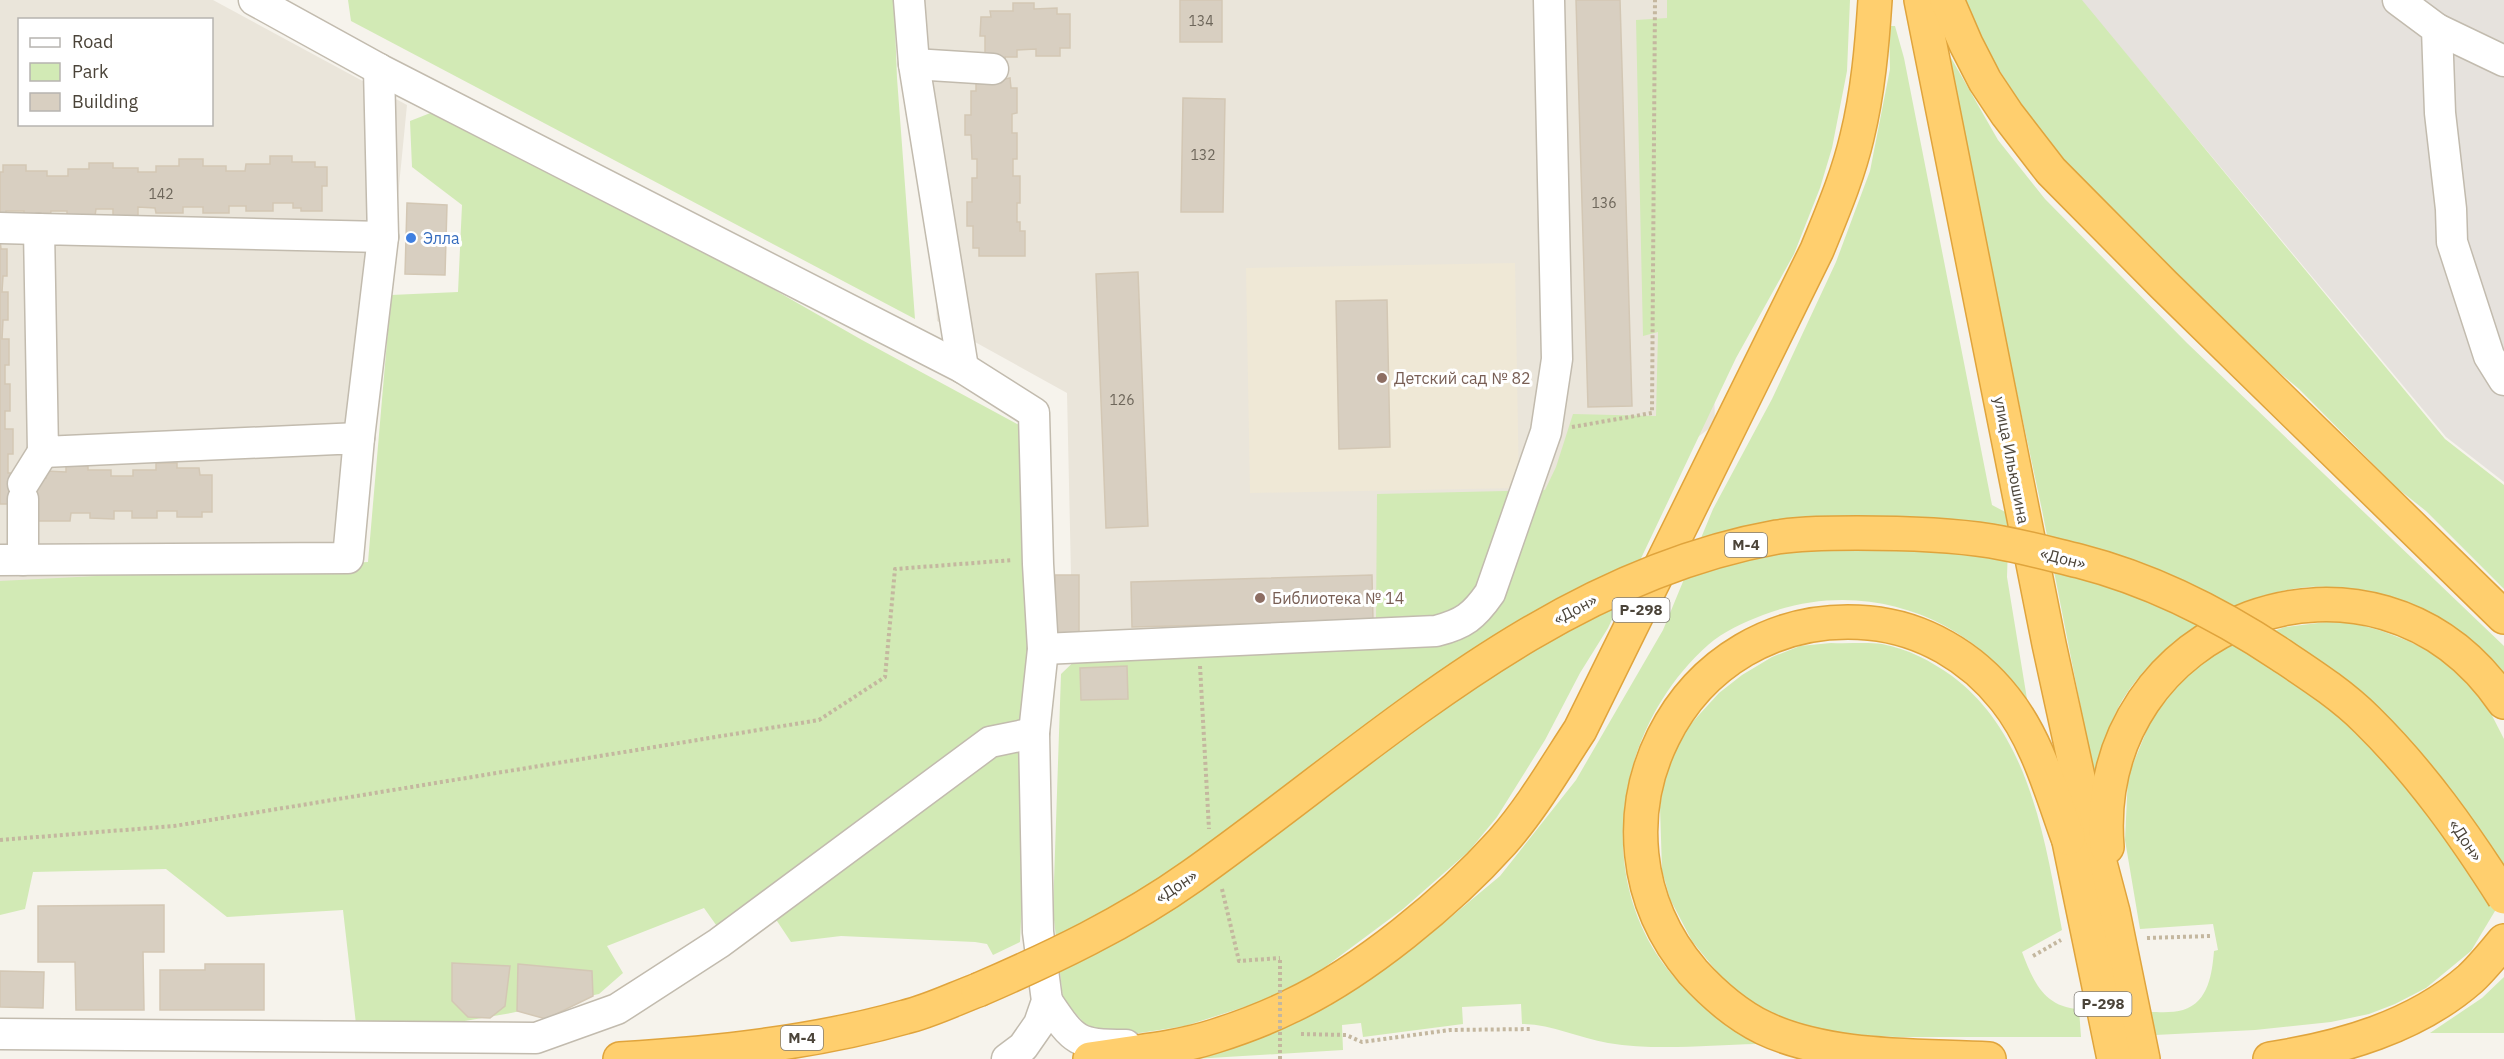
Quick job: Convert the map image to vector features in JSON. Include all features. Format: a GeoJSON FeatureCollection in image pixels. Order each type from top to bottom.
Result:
{"type":"FeatureCollection","features":[{"type":"Feature","properties":{"kind":"highway","name":"Р-298"},"geometry":{"type":"LineString","coordinates":[[1090,1059],[1179,1045],[1213,1037],[1291,1006],[1392,942],[1461,883],[1502,842],[1536,799],[1580,730],[1817,250],[1833,212],[1857,138],[1871,49],[1875,0]]}},
{"type":"Feature","properties":{"kind":"highway","name":"улица Ильюшина"},"geometry":{"type":"LineString","coordinates":[[1905,0],[2044,696],[2068,838],[2143,1059]]}},
{"type":"Feature","properties":{"kind":"highway","name":"улица Ильюшина"},"geometry":{"type":"LineString","coordinates":[[1921,0],[2064,719],[2113,912],[2105,944],[2115,1059]]}},
{"type":"Feature","properties":{"kind":"highway"},"geometry":{"type":"LineString","coordinates":[[1947,0],[1985,81],[2051,171],[2164,285],[2504,617]]}},
{"type":"Feature","properties":{"kind":"highway","name":"«Дон»"},"geometry":{"type":"LineString","coordinates":[[620,1059],[694,1054],[844,1032],[907,1017],[978,990],[1049,958],[1143,908],[1190,877],[1406,716],[1516,640],[1592,599],[1679,564],[1725,549],[1778,537],[1821,533],[1909,532],[1991,541],[2110,569],[2165,590],[2215,613],[2312,675],[2365,718],[2443,806],[2504,897]]}},
{"type":"Feature","properties":{"kind":"highway"},"geometry":{"type":"LineString","coordinates":[[2113,912],[2106,832],[2108,802],[2116,760],[2125,733],[2155,683],[2176,662],[2209,637],[2264,613],[2291,607],[2328,604],[2364,608],[2397,617],[2426,629],[2457,648],[2489,680],[2504,702]]}},
{"type":"Feature","properties":{"kind":"highway"},"geometry":{"type":"LineString","coordinates":[[1989,1059],[1853,1051],[1791,1039],[1763,1028],[1705,985],[1669,939],[1648,887],[1643,859],[1642,812],[1650,769],[1658,744],[1684,701],[1702,681],[1721,665],[1764,639],[1822,622],[1847,621],[1901,629],[1930,638],[1949,649],[1985,677],[2006,699],[2028,733],[2068,838]]}},
{"type":"Feature","properties":{"kind":"highway"},"geometry":{"type":"LineString","coordinates":[[2270,1059],[2326,1048],[2370,1035],[2418,1015],[2471,978],[2504,941]]}},
{"type":"Feature","properties":{"kind":"street"},"geometry":{"type":"LineString","coordinates":[[254,0],[379,69],[963,368],[1034,413],[1043,649],[1034,734],[1038,932],[1047,1001],[1065,1029],[1083,1043],[1179,1045]]}},
{"type":"Feature","properties":{"kind":"street"},"geometry":{"type":"LineString","coordinates":[[909,0],[914,64],[963,368]]}},
{"type":"Feature","properties":{"kind":"street"},"geometry":{"type":"LineString","coordinates":[[1043,649],[1436,631],[1457,626],[1477,612],[1490,593],[1546,432],[1557,359],[1549,0]]}},
{"type":"Feature","properties":{"kind":"street"},"geometry":{"type":"LineString","coordinates":[[2398,0],[2437,29],[2504,61]]}},
{"type":"Feature","properties":{"kind":"street"},"geometry":{"type":"LineString","coordinates":[[2437,29],[2440,113],[2451,209],[2452,242],[2489,356],[2504,380]]}},
{"type":"Feature","properties":{"kind":"street"},"geometry":{"type":"LineString","coordinates":[[914,64],[993,69]]}},
{"type":"Feature","properties":{"kind":"street"},"geometry":{"type":"LineString","coordinates":[[39,229],[43,452],[23,491],[12,560],[348,558],[359,438],[383,237],[379,69]]}},
{"type":"Feature","properties":{"kind":"street"},"geometry":{"type":"LineString","coordinates":[[0,228],[383,237]]}},
{"type":"Feature","properties":{"kind":"street"},"geometry":{"type":"LineString","coordinates":[[43,452],[359,438]]}},
{"type":"Feature","properties":{"kind":"street"},"geometry":{"type":"LineString","coordinates":[[0,1034],[536,1038],[617,1010],[719,944],[990,742],[1034,734]]}},
{"type":"Feature","properties":{"kind":"street"},"geometry":{"type":"LineString","coordinates":[[1007,1059],[1023,1047],[1039,1024],[1047,1001]]}},
{"type":"Feature","properties":{"kind":"path"},"geometry":{"type":"LineString","coordinates":[[1546,432],[1652,413],[1654,0]]}},
{"type":"Feature","properties":{"kind":"path"},"geometry":{"type":"LineString","coordinates":[[0,840],[174,826],[819,720],[885,678],[895,570],[1018,560]]}},
{"type":"Feature","properties":{"kind":"path"},"geometry":{"type":"LineString","coordinates":[[1198,642],[1210,836]]}},
{"type":"Feature","properties":{"kind":"path"},"geometry":{"type":"LineString","coordinates":[[1221,881],[1239,961],[1280,958],[1280,1059]]}},
{"type":"Feature","properties":{"kind":"path"},"geometry":{"type":"LineString","coordinates":[[2032,956],[2105,944],[2210,936]]}},
{"type":"Feature","properties":{"kind":"path"},"geometry":{"type":"LineString","coordinates":[[1280,1033],[1346,1035],[1362,1042],[1450,1030],[1532,1029]]}},
{"type":"Feature","properties":{"kind":"shaded area"},"geometry":{"type":"Polygon","coordinates":[[[0,0],[213,0],[407,105],[361,569],[0,585],[0,0]]]}},
{"type":"Feature","properties":{"kind":"shaded area"},"geometry":{"type":"Polygon","coordinates":[[[918,0],[1704,0],[1715,424],[1375,685],[1074,711],[1067,393],[937,321],[918,0]]]}},
{"type":"Feature","properties":{"kind":"shaded area"},"geometry":{"type":"Polygon","coordinates":[[[2081,0],[2504,0],[2504,482],[2446,437],[2081,0]]]}},
{"type":"Feature","properties":{"kind":"shaded area","name":"Детский сад № 82"},"geometry":{"type":"Polygon","coordinates":[[[1515,263],[1519,488],[1250,493],[1246,268],[1515,263]]]}},
{"type":"Feature","properties":{"kind":"green space"},"geometry":{"type":"Polygon","coordinates":[[[348,0],[894,0],[897,78],[915,319],[351,21],[348,0]]]}},
{"type":"Feature","properties":{"kind":"green space"},"geometry":{"type":"Polygon","coordinates":[[[1667,0],[1850,0],[1847,71],[1832,148],[1820,188],[1794,254],[1736,358],[1608,628],[1580,673],[1545,740],[1497,817],[1469,851],[1403,909],[1317,973],[1263,1001],[1185,1026],[1127,1035],[1103,1031],[1085,1024],[1063,999],[1053,911],[1061,674],[1107,630],[1376,622],[1377,494],[1545,490],[1556,467],[1573,414],[1656,416],[1658,332],[1643,336],[1636,20],[1667,18],[1667,0]]]}},
{"type":"Feature","properties":{"kind":"green space"},"geometry":{"type":"Polygon","coordinates":[[[1964,0],[2082,0],[2445,439],[2504,485],[2504,589],[2426,511],[2397,488],[2299,389],[2252,349],[2096,196],[2059,155],[2019,101],[1993,60],[1964,0]]]}},
{"type":"Feature","properties":{"kind":"green space"},"geometry":{"type":"Polygon","coordinates":[[[1889,26],[1895,26],[1904,58],[1992,505],[2009,514],[2007,577],[2027,699],[2002,669],[1974,645],[1943,625],[1910,611],[1874,602],[1838,600],[1801,604],[1763,615],[1714,640],[1678,677],[1654,713],[1637,753],[1626,796],[1623,839],[1627,882],[1640,923],[1662,962],[1693,996],[1756,1038],[1757,1044],[1664,1047],[1608,1043],[1544,1026],[1522,1024],[1521,1004],[1462,1007],[1463,1024],[1363,1037],[1361,1023],[1342,1025],[1343,1050],[1193,1059],[1192,1056],[1362,983],[1427,937],[1500,876],[1576,780],[1663,630],[1713,509],[1772,399],[1836,262],[1870,171],[1890,69],[1889,26]]]}},
{"type":"Feature","properties":{"kind":"green space"},"geometry":{"type":"Polygon","coordinates":[[[1942,42],[1998,140],[2045,199],[2187,343],[2504,646],[2504,675],[2474,643],[2436,618],[2410,606],[2340,588],[2312,587],[2273,593],[2248,601],[2199,625],[2157,658],[2139,677],[2118,708],[2106,738],[2095,780],[2042,510],[1942,42]]]}},
{"type":"Feature","properties":{"kind":"green space"},"geometry":{"type":"Polygon","coordinates":[[[433,112],[631,208],[862,340],[1021,426],[1035,630],[1020,942],[993,955],[987,944],[975,942],[841,936],[791,942],[773,915],[719,929],[704,908],[607,946],[623,973],[599,994],[430,1027],[356,1024],[343,910],[227,917],[166,869],[33,872],[25,909],[0,915],[0,581],[368,562],[391,295],[458,292],[462,205],[412,167],[410,121],[433,112]]]}},
{"type":"Feature","properties":{"kind":"green space"},"geometry":{"type":"Polygon","coordinates":[[[2326,622],[2353,623],[2408,641],[2433,653],[2479,690],[2504,739],[2504,896],[2471,951],[2426,988],[2395,1004],[2369,1014],[2331,1022],[2255,1030],[2155,1035],[2150,1012],[2179,1011],[2192,1006],[2199,1000],[2208,986],[2214,951],[2218,950],[2213,924],[2140,929],[2125,840],[2128,776],[2154,713],[2192,668],[2223,649],[2285,627],[2326,622]]]}},
{"type":"Feature","properties":{"kind":"green space"},"geometry":{"type":"Polygon","coordinates":[[[1831,643],[1882,644],[1919,656],[1952,676],[1978,700],[2000,728],[2017,758],[2030,791],[2049,861],[2062,930],[2022,952],[2036,982],[2048,998],[2067,1007],[2079,1009],[2081,1037],[1896,1037],[1839,1034],[1816,1030],[1764,1013],[1722,978],[1692,941],[1670,899],[1662,870],[1660,807],[1665,778],[1675,752],[1687,728],[1719,693],[1742,675],[1772,657],[1800,646],[1831,643]]]}},
{"type":"Feature","properties":{"kind":"green space"},"geometry":{"type":"Polygon","coordinates":[[[2504,977],[2504,1033],[2430,1033],[2482,998],[2504,977]]]}},
{"type":"Feature","properties":{"kind":"building"},"geometry":{"type":"Polygon","coordinates":[[[1180,0],[1222,0],[1222,42],[1180,42],[1180,0]]]}},
{"type":"Feature","properties":{"kind":"building"},"geometry":{"type":"Polygon","coordinates":[[[1576,0],[1620,0],[1632,406],[1588,407],[1576,0]]]}},
{"type":"Feature","properties":{"kind":"building"},"geometry":{"type":"Polygon","coordinates":[[[1013,3],[1034,3],[1034,9],[1057,8],[1057,14],[1070,14],[1070,48],[1060,48],[1060,56],[1036,56],[1036,49],[1017,50],[1017,57],[1005,57],[1005,79],[1010,78],[1011,88],[1017,88],[1017,113],[1012,114],[1012,133],[1017,133],[1017,159],[1013,159],[1013,176],[1020,176],[1017,222],[1020,222],[1020,231],[1025,231],[1025,256],[979,256],[979,248],[973,248],[973,226],[967,226],[967,202],[972,202],[972,178],[977,178],[977,159],[972,159],[971,135],[965,135],[965,115],[971,115],[971,91],[976,91],[976,81],[985,57],[985,36],[980,36],[981,17],[991,17],[990,11],[1013,11],[1013,3]]]}},
{"type":"Feature","properties":{"kind":"building"},"geometry":{"type":"Polygon","coordinates":[[[1183,98],[1225,99],[1223,212],[1181,212],[1183,98]]]}},
{"type":"Feature","properties":{"kind":"building"},"geometry":{"type":"Polygon","coordinates":[[[270,156],[292,156],[292,162],[315,162],[315,167],[327,167],[327,186],[322,186],[322,211],[301,211],[301,208],[293,208],[293,203],[273,203],[273,211],[246,211],[246,206],[229,206],[229,213],[203,213],[203,207],[183,207],[183,213],[156,213],[155,208],[138,207],[138,216],[113,216],[113,209],[96,209],[95,216],[67,216],[67,211],[51,211],[50,218],[24,218],[24,211],[6,211],[6,219],[0,219],[0,172],[3,172],[3,165],[26,165],[26,171],[47,171],[47,176],[68,176],[68,169],[89,169],[89,163],[113,163],[113,168],[138,168],[138,172],[156,172],[156,166],[179,166],[179,159],[203,159],[203,166],[226,166],[226,171],[245,171],[246,164],[270,164],[270,156]]]}},
{"type":"Feature","properties":{"kind":"building"},"geometry":{"type":"Polygon","coordinates":[[[407,203],[447,205],[445,275],[405,274],[407,203]]]}},
{"type":"Feature","properties":{"kind":"building"},"geometry":{"type":"Polygon","coordinates":[[[0,239],[1,249],[7,249],[7,276],[3,276],[2,292],[8,292],[8,320],[3,320],[2,339],[9,339],[9,365],[5,365],[5,384],[10,384],[10,411],[5,411],[5,429],[13,429],[13,454],[8,454],[8,473],[12,473],[12,483],[46,478],[46,471],[66,472],[66,466],[88,466],[88,470],[111,470],[111,476],[133,476],[133,470],[156,470],[156,463],[177,463],[177,468],[199,468],[200,475],[212,475],[212,512],[202,512],[202,517],[177,517],[177,511],[157,511],[157,518],[132,518],[132,511],[114,511],[114,519],[90,518],[90,513],[71,513],[70,521],[37,521],[12,504],[0,504],[0,239]]]}},
{"type":"Feature","properties":{"kind":"building"},"geometry":{"type":"Polygon","coordinates":[[[1138,272],[1148,526],[1106,528],[1096,274],[1138,272]]]}},
{"type":"Feature","properties":{"kind":"building"},"geometry":{"type":"Polygon","coordinates":[[[1387,300],[1390,447],[1339,449],[1336,301],[1387,300]]]}},
{"type":"Feature","properties":{"kind":"building"},"geometry":{"type":"Polygon","coordinates":[[[1055,575],[1079,575],[1079,637],[1055,637],[1055,575]]]}},
{"type":"Feature","properties":{"kind":"building"},"geometry":{"type":"Polygon","coordinates":[[[1372,575],[1373,621],[1132,627],[1131,582],[1372,575]]]}},
{"type":"Feature","properties":{"kind":"building"},"geometry":{"type":"Polygon","coordinates":[[[1127,666],[1128,699],[1081,700],[1080,668],[1127,666]]]}},
{"type":"Feature","properties":{"kind":"building"},"geometry":{"type":"Polygon","coordinates":[[[164,905],[164,952],[143,952],[144,1010],[76,1010],[75,962],[38,962],[38,906],[164,905]]]}},
{"type":"Feature","properties":{"kind":"building"},"geometry":{"type":"Polygon","coordinates":[[[452,963],[510,966],[505,1006],[490,1018],[468,1017],[452,1001],[452,963]]]}},
{"type":"Feature","properties":{"kind":"building"},"geometry":{"type":"Polygon","coordinates":[[[205,964],[264,964],[264,1010],[160,1010],[160,970],[205,970],[205,964]]]}},
{"type":"Feature","properties":{"kind":"building"},"geometry":{"type":"Polygon","coordinates":[[[518,964],[592,971],[593,996],[546,1019],[517,1011],[518,964]]]}},
{"type":"Feature","properties":{"kind":"building"},"geometry":{"type":"Polygon","coordinates":[[[0,971],[44,972],[43,1008],[0,1007],[0,971]]]}},
{"type":"Feature","properties":{"kind":"place","name":"Элла"},"geometry":{"type":"Point","coordinates":[411,238]}},
{"type":"Feature","properties":{"kind":"place","name":"Детский сад № 82"},"geometry":{"type":"Point","coordinates":[1382,378]}},
{"type":"Feature","properties":{"kind":"place","name":"Библиотека № 14"},"geometry":{"type":"Point","coordinates":[1260,598]}}]}
